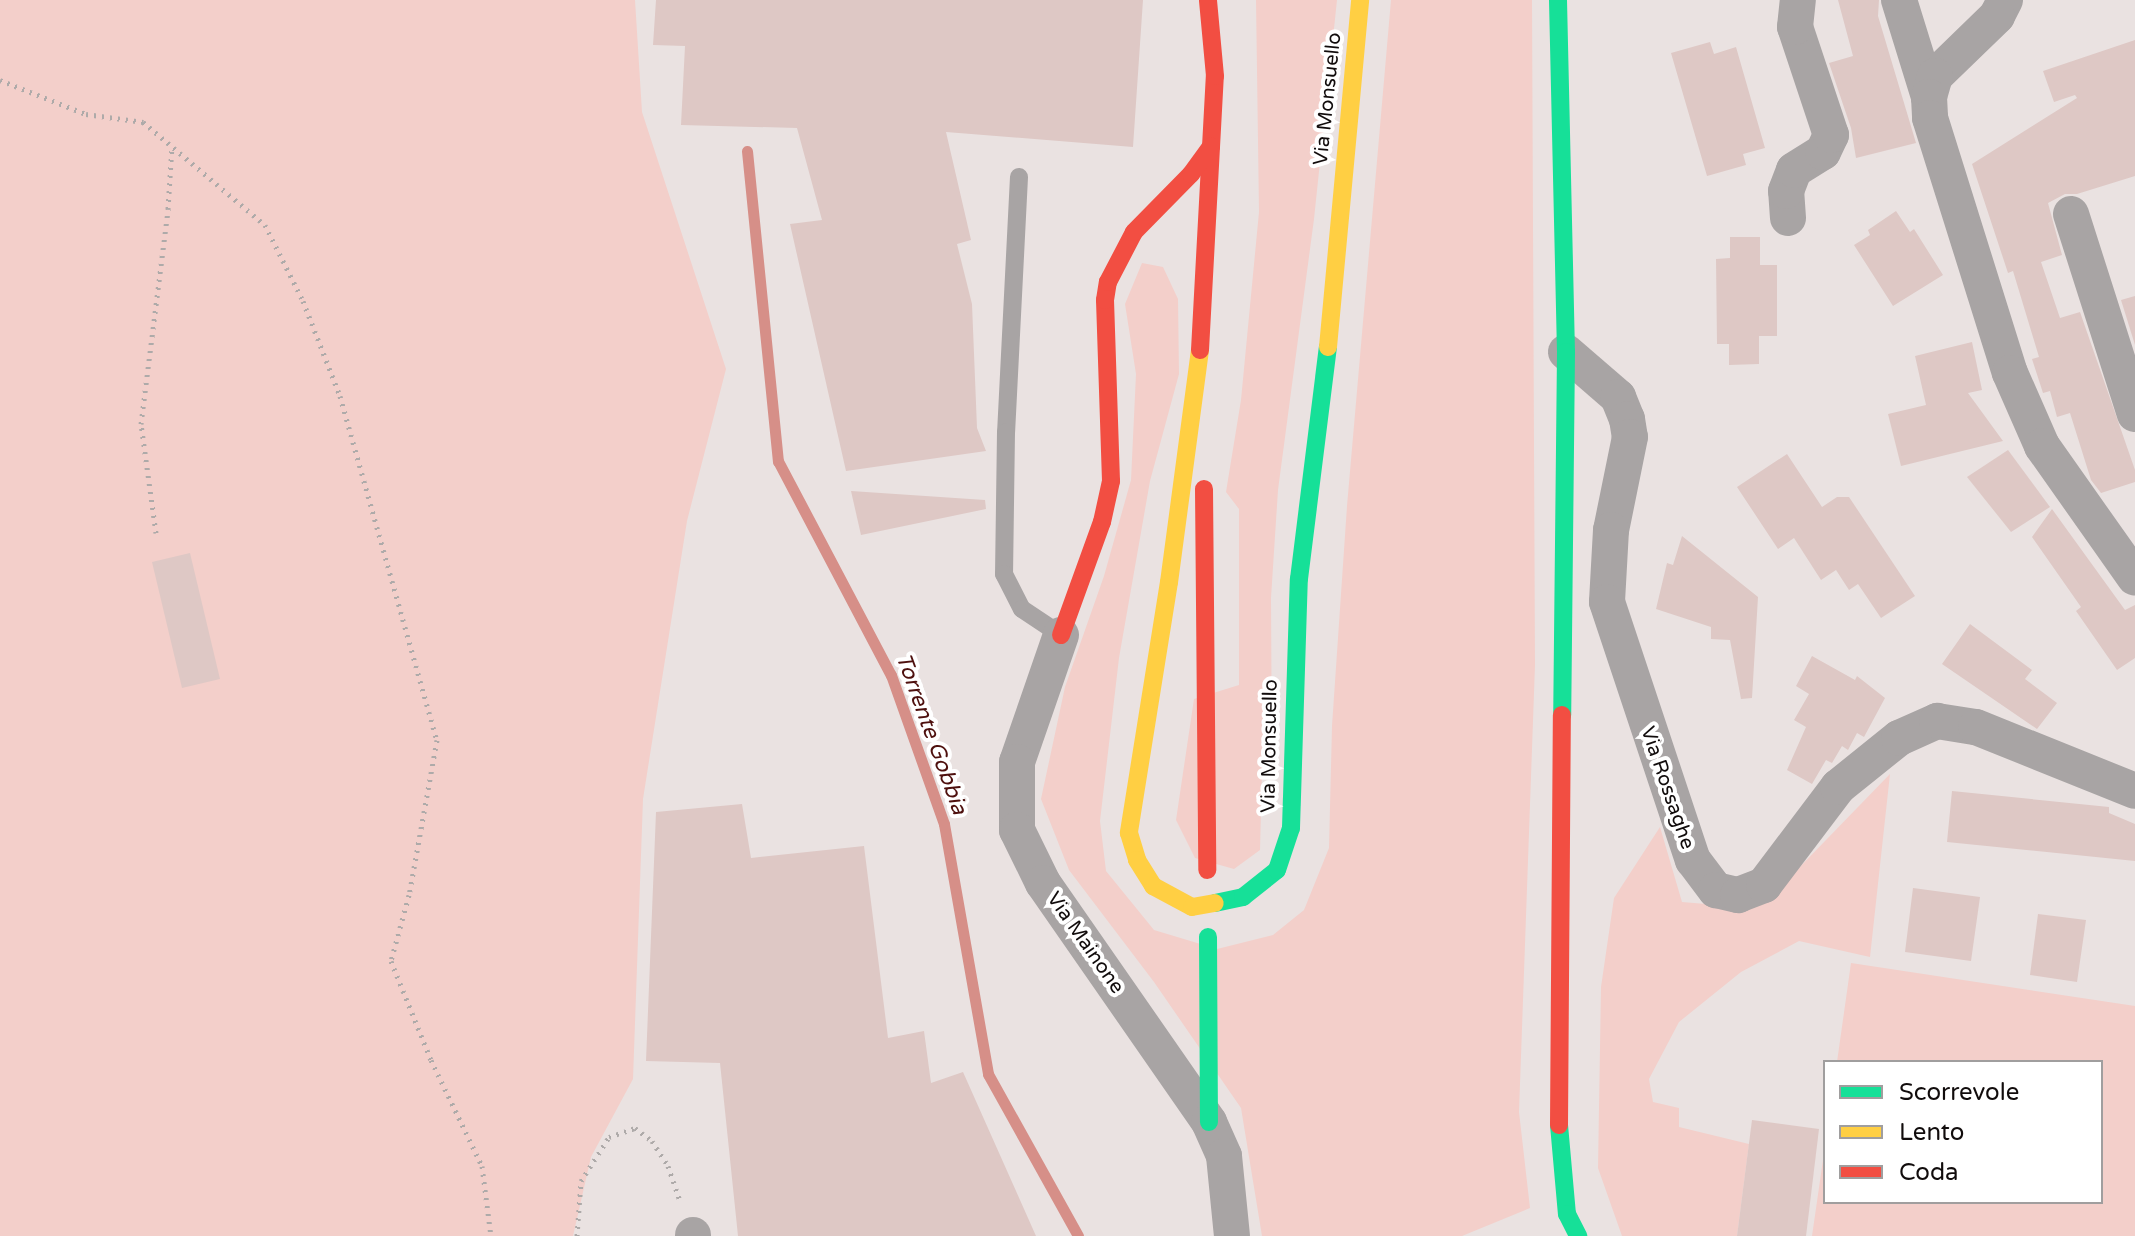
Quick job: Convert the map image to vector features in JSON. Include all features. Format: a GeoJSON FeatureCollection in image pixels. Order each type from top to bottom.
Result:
{"type":"FeatureCollection","features":[{"type":"Feature","properties":{"kind":"main road","name":"Via Monsuello"},"geometry":{"type":"LineString","coordinates":[[1208,0],[1215,76],[1203,325],[1169,582],[1129,833],[1137,860],[1153,886],[1192,907],[1243,897],[1277,870],[1291,828],[1299,579],[1326,371],[1360,0]]}},
{"type":"Feature","properties":{"kind":"main road"},"geometry":{"type":"LineString","coordinates":[[1558,0],[1566,352],[1557,1099],[1567,1214],[1578,1236]]}},
{"type":"Feature","properties":{"kind":"main road"},"geometry":{"type":"LineString","coordinates":[[1061,635],[1102,522],[1111,481],[1105,300],[1118,257],[1134,232],[1191,174],[1211,146]]}},
{"type":"Feature","properties":{"kind":"main road"},"geometry":{"type":"LineString","coordinates":[[1134,232],[1162,226]]}},
{"type":"Feature","properties":{"kind":"main road"},"geometry":{"type":"LineString","coordinates":[[1190,237],[1205,256]]}},
{"type":"Feature","properties":{"kind":"main road"},"geometry":{"type":"LineString","coordinates":[[1203,325],[1207,870]]}},
{"type":"Feature","properties":{"kind":"main road"},"geometry":{"type":"LineString","coordinates":[[1208,937],[1209,1122]]}},
{"type":"Feature","properties":{"kind":"street"},"geometry":{"type":"LineString","coordinates":[[1788,218],[1786,191],[1794,170],[1823,152],[1831,135],[1795,27],[1798,0]]}},
{"type":"Feature","properties":{"kind":"street"},"geometry":{"type":"LineString","coordinates":[[1899,0],[1929,97],[1930,118],[2010,373],[2042,446],[2135,578]]}},
{"type":"Feature","properties":{"kind":"street"},"geometry":{"type":"LineString","coordinates":[[1929,97],[1935,76],[1997,16],[2005,0]]}},
{"type":"Feature","properties":{"kind":"street"},"geometry":{"type":"LineString","coordinates":[[2071,214],[2135,414]]}},
{"type":"Feature","properties":{"kind":"street","name":"Via Rossaghe"},"geometry":{"type":"LineString","coordinates":[[1566,352],[1618,397],[1627,419],[1630,437],[1611,530],[1607,602],[1693,860],[1716,890],[1738,895],[1764,885],[1838,787],[1899,738],[1937,721],[1976,727],[2135,791]]}},
{"type":"Feature","properties":{"kind":"street","name":"Via Mainone"},"geometry":{"type":"LineString","coordinates":[[1061,635],[1017,762],[1017,830],[1043,883],[1209,1122],[1224,1156],[1232,1236]]}},
{"type":"Feature","properties":{"kind":"lane"},"geometry":{"type":"LineString","coordinates":[[1019,177],[1006,432],[1004,574],[1022,609],[1061,635]]}},
{"type":"Feature","properties":{"kind":"path"},"geometry":{"type":"LineString","coordinates":[[0,80],[86,114],[143,122],[265,225],[303,301],[340,396],[385,546],[437,740],[409,895],[391,961],[431,1060],[482,1166],[491,1236]]}},
{"type":"Feature","properties":{"kind":"path"},"geometry":{"type":"LineString","coordinates":[[156,533],[141,424],[168,209],[172,145]]}},
{"type":"Feature","properties":{"kind":"path"},"geometry":{"type":"LineString","coordinates":[[577,1236],[581,1181],[609,1137],[635,1128],[652,1141],[668,1166],[693,1236]]}},
{"type":"Feature","properties":{"kind":"shaded area"},"geometry":{"type":"Polygon","coordinates":[[[0,0],[635,0],[642,112],[726,369],[687,521],[643,799],[633,1079],[591,1157],[573,1236],[0,1236],[0,0]]]}},
{"type":"Feature","properties":{"kind":"shaded area"},"geometry":{"type":"Polygon","coordinates":[[[1256,0],[1337,0],[1314,219],[1278,490],[1271,598],[1272,771],[1262,771],[1260,850],[1234,869],[1195,858],[1176,820],[1194,699],[1239,685],[1239,509],[1226,492],[1241,400],[1259,212],[1256,0]]]}},
{"type":"Feature","properties":{"kind":"shaded area"},"geometry":{"type":"Polygon","coordinates":[[[1391,0],[1532,0],[1535,665],[1519,1112],[1530,1208],[1462,1236],[1262,1236],[1241,1108],[1154,982],[1069,870],[1041,799],[1065,687],[1104,576],[1131,480],[1136,374],[1125,304],[1142,263],[1163,267],[1178,299],[1179,374],[1150,481],[1119,658],[1100,821],[1106,871],[1154,930],[1217,949],[1273,935],[1304,910],[1329,848],[1332,726],[1347,506],[1391,0]]]}},
{"type":"Feature","properties":{"kind":"shaded area"},"geometry":{"type":"Polygon","coordinates":[[[1890,774],[1870,957],[1799,941],[1741,972],[1679,1022],[1649,1079],[1653,1102],[1679,1108],[1679,1127],[1749,1144],[1737,1236],[1622,1236],[1598,1168],[1601,987],[1614,898],[1660,827],[1682,902],[1730,906],[1794,873],[1890,774]]]}},
{"type":"Feature","properties":{"kind":"shaded area"},"geometry":{"type":"Polygon","coordinates":[[[1851,963],[2135,1006],[2135,1236],[1812,1236],[1823,1160],[1823,1204],[2103,1204],[2103,1060],[1837,1060],[1851,963]]]}},
{"type":"Feature","properties":{"kind":"building"},"geometry":{"type":"Polygon","coordinates":[[[656,0],[1143,0],[1133,147],[946,132],[971,240],[957,244],[972,304],[977,428],[986,451],[846,471],[790,224],[822,220],[797,128],[681,125],[685,46],[653,45],[656,0]]]}},
{"type":"Feature","properties":{"kind":"building"},"geometry":{"type":"Polygon","coordinates":[[[1838,0],[1879,0],[1878,16],[1916,143],[1856,158],[1851,128],[1829,63],[1853,56],[1838,0]]]}},
{"type":"Feature","properties":{"kind":"building"},"geometry":{"type":"Polygon","coordinates":[[[2135,40],[2135,176],[2077,194],[2065,194],[2048,203],[2062,255],[2041,262],[2060,318],[2080,312],[2135,470],[2135,482],[2101,493],[2091,480],[2070,413],[2057,417],[2050,391],[2043,393],[2032,359],[2039,357],[2013,271],[2008,273],[1972,164],[2077,98],[2075,95],[2054,102],[2043,71],[2135,40]]]}},
{"type":"Feature","properties":{"kind":"building"},"geometry":{"type":"Polygon","coordinates":[[[1710,42],[1714,54],[1736,47],[1765,148],[1743,154],[1746,165],[1707,176],[1671,53],[1710,42]]]}},
{"type":"Feature","properties":{"kind":"building"},"geometry":{"type":"Polygon","coordinates":[[[1896,211],[1910,232],[1914,229],[1943,275],[1893,306],[1854,245],[1870,235],[1868,230],[1896,211]]]}},
{"type":"Feature","properties":{"kind":"building"},"geometry":{"type":"Polygon","coordinates":[[[1730,237],[1760,237],[1760,265],[1777,265],[1777,336],[1759,336],[1759,364],[1729,365],[1729,344],[1717,344],[1716,259],[1730,258],[1730,237]]]}},
{"type":"Feature","properties":{"kind":"building"},"geometry":{"type":"Polygon","coordinates":[[[2135,296],[2135,345],[2121,300],[2135,296]]]}},
{"type":"Feature","properties":{"kind":"building"},"geometry":{"type":"Polygon","coordinates":[[[1972,342],[1982,390],[1968,393],[2003,441],[1901,466],[1888,414],[1926,405],[1915,356],[1972,342]]]}},
{"type":"Feature","properties":{"kind":"building"},"geometry":{"type":"Polygon","coordinates":[[[2008,450],[2050,507],[2011,532],[1967,477],[2008,450]]]}},
{"type":"Feature","properties":{"kind":"building"},"geometry":{"type":"Polygon","coordinates":[[[1787,454],[1822,507],[1837,497],[1849,497],[1915,596],[1881,618],[1858,584],[1849,590],[1836,570],[1821,580],[1794,538],[1778,549],[1737,487],[1787,454]]]}},
{"type":"Feature","properties":{"kind":"building"},"geometry":{"type":"Polygon","coordinates":[[[851,491],[985,500],[986,509],[861,535],[851,491]]]}},
{"type":"Feature","properties":{"kind":"building"},"geometry":{"type":"Polygon","coordinates":[[[2052,509],[2125,610],[2135,605],[2135,658],[2117,670],[2076,611],[2081,607],[2032,537],[2052,509]]]}},
{"type":"Feature","properties":{"kind":"building"},"geometry":{"type":"Polygon","coordinates":[[[1682,536],[1758,597],[1752,698],[1741,699],[1730,640],[1711,639],[1711,627],[1656,609],[1667,563],[1673,565],[1682,536]]]}},
{"type":"Feature","properties":{"kind":"building"},"geometry":{"type":"Polygon","coordinates":[[[190,553],[220,679],[182,688],[152,562],[190,553]]]}},
{"type":"Feature","properties":{"kind":"building"},"geometry":{"type":"Polygon","coordinates":[[[1970,624],[2032,670],[2025,679],[2057,703],[2037,729],[1942,664],[1970,624]]]}},
{"type":"Feature","properties":{"kind":"building"},"geometry":{"type":"Polygon","coordinates":[[[1812,656],[1855,680],[1857,676],[1885,698],[1864,737],[1857,733],[1848,750],[1842,746],[1832,763],[1826,760],[1812,784],[1787,770],[1806,727],[1794,720],[1809,694],[1796,686],[1812,656]]]}},
{"type":"Feature","properties":{"kind":"building"},"geometry":{"type":"Polygon","coordinates":[[[1952,791],[2109,807],[2109,813],[2135,824],[2135,861],[1947,842],[1952,791]]]}},
{"type":"Feature","properties":{"kind":"building"},"geometry":{"type":"Polygon","coordinates":[[[742,804],[751,858],[864,846],[888,1038],[924,1031],[931,1083],[963,1072],[1036,1236],[738,1236],[720,1063],[646,1061],[656,812],[742,804]]]}},
{"type":"Feature","properties":{"kind":"building"},"geometry":{"type":"Polygon","coordinates":[[[1913,888],[1980,897],[1971,961],[1905,952],[1913,888]]]}},
{"type":"Feature","properties":{"kind":"building"},"geometry":{"type":"Polygon","coordinates":[[[2038,914],[2086,920],[2077,982],[2030,975],[2038,914]]]}},
{"type":"Feature","properties":{"kind":"building"},"geometry":{"type":"Polygon","coordinates":[[[1752,1120],[1819,1129],[1806,1236],[1737,1236],[1752,1120]]]}},
{"type":"Feature","properties":{"kind":"waterway","name":"Torrente Gobbia"},"geometry":{"type":"LineString","coordinates":[[747,151],[778,461],[891,675],[944,824],[988,1074],[1078,1236]]}},
{"type":"Feature","properties":{"kind":"traffic: fast"},"geometry":{"type":"LineString","coordinates":[[1558,0],[1566,352],[1562,715]]}},
{"type":"Feature","properties":{"kind":"traffic: fast"},"geometry":{"type":"LineString","coordinates":[[1215,903],[1243,897],[1277,870],[1291,828],[1299,579],[1328,347]]}},
{"type":"Feature","properties":{"kind":"traffic: fast"},"geometry":{"type":"LineString","coordinates":[[1208,937],[1209,1122]]}},
{"type":"Feature","properties":{"kind":"traffic: fast"},"geometry":{"type":"LineString","coordinates":[[1559,1125],[1567,1214],[1578,1236]]}},
{"type":"Feature","properties":{"kind":"traffic: slow"},"geometry":{"type":"LineString","coordinates":[[1328,347],[1360,0]]}},
{"type":"Feature","properties":{"kind":"traffic: slow"},"geometry":{"type":"LineString","coordinates":[[1200,350],[1169,582],[1129,833],[1137,860],[1153,886],[1192,907],[1215,903]]}},
{"type":"Feature","properties":{"kind":"traffic: jam"},"geometry":{"type":"LineString","coordinates":[[1200,350],[1215,76],[1208,0]]}},
{"type":"Feature","properties":{"kind":"traffic: jam"},"geometry":{"type":"LineString","coordinates":[[1061,635],[1102,522],[1111,481],[1105,300],[1108,282],[1134,232],[1191,174],[1211,146]]}},
{"type":"Feature","properties":{"kind":"traffic: jam"},"geometry":{"type":"LineString","coordinates":[[1204,489],[1207,870]]}},
{"type":"Feature","properties":{"kind":"traffic: jam"},"geometry":{"type":"LineString","coordinates":[[1559,1125],[1562,715]]}}]}
